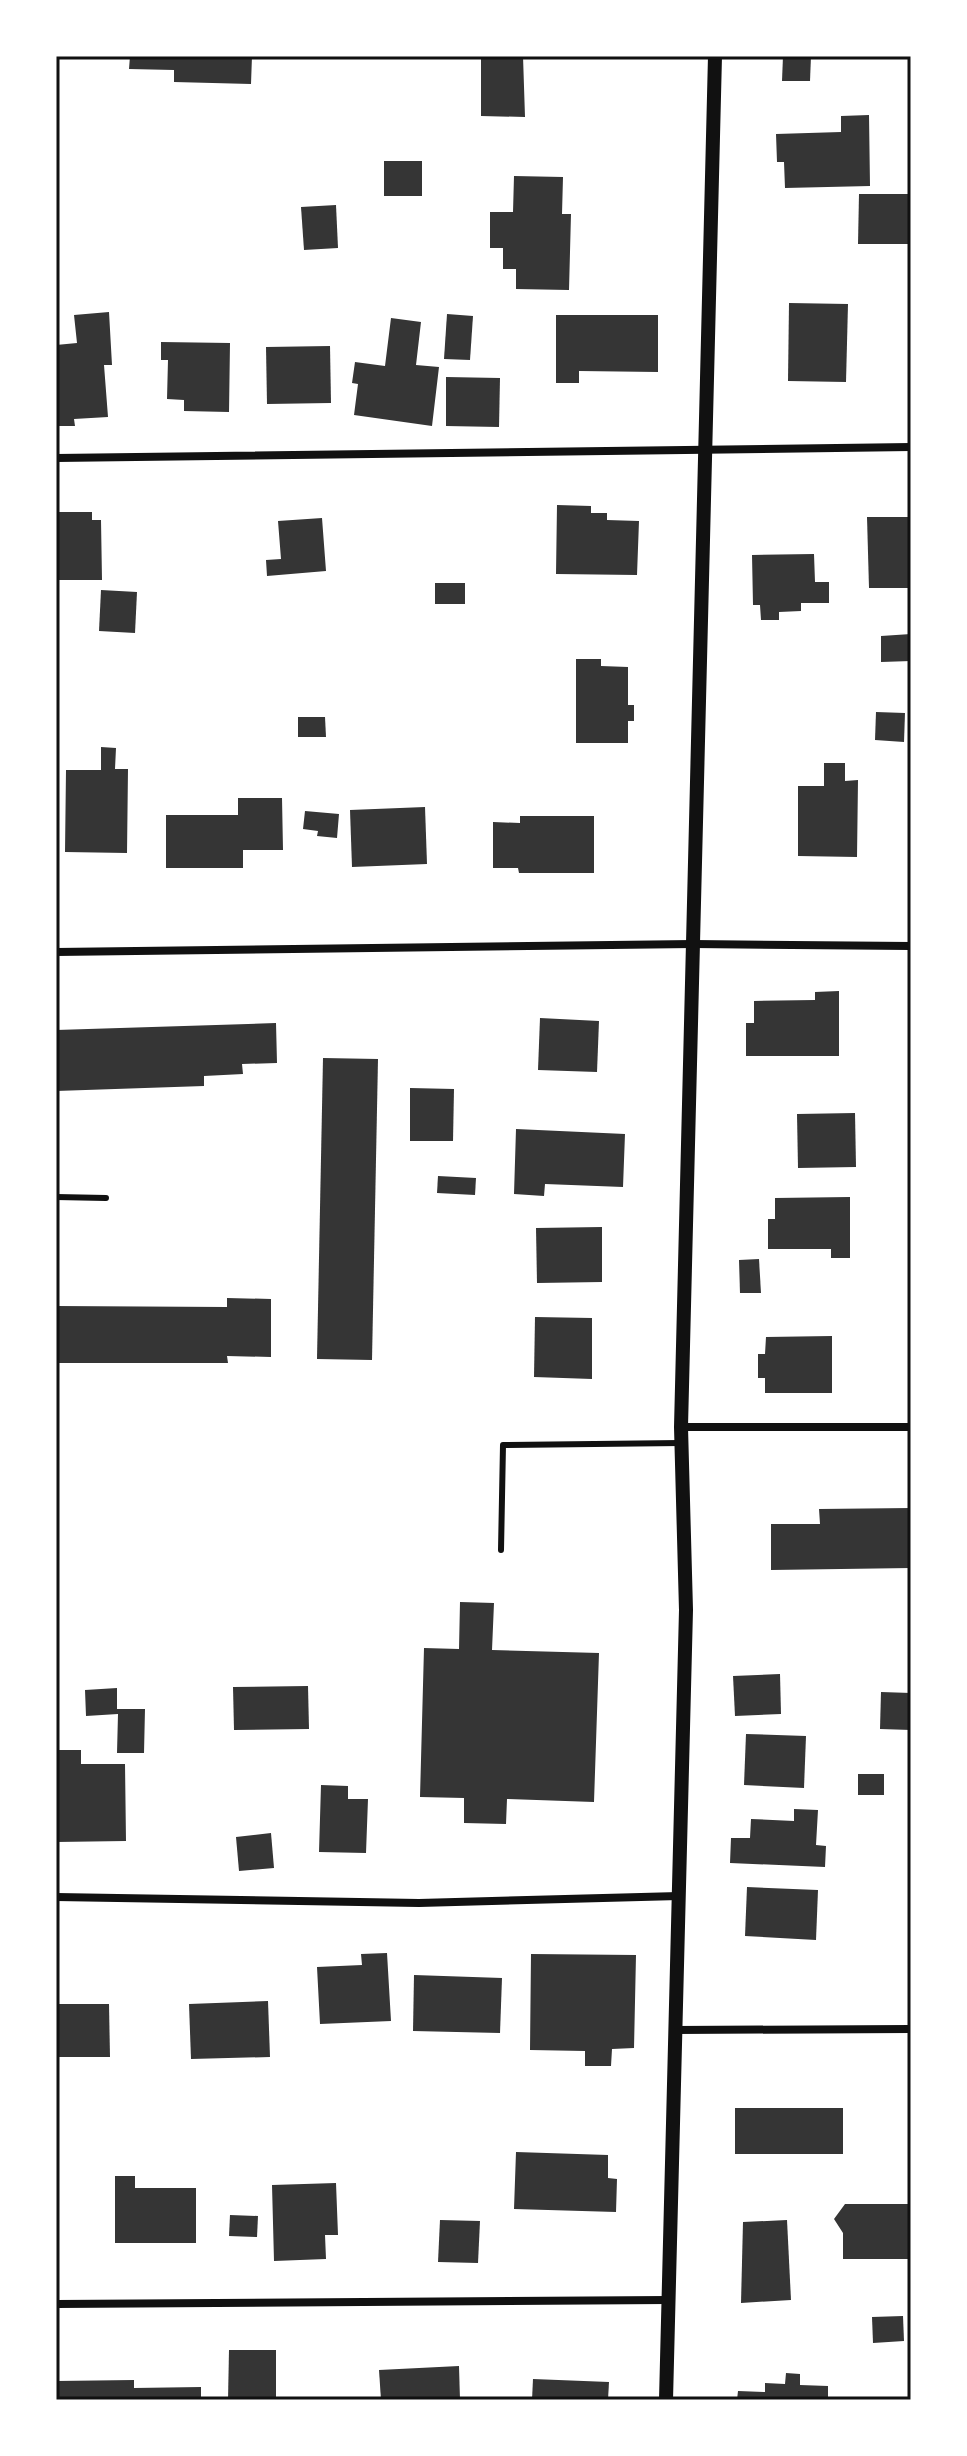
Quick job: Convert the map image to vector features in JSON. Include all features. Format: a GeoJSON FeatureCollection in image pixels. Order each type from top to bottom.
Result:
{"type":"FeatureCollection","features":[{"type":"Feature","properties":{"kind":"street"},"geometry":{"type":"LineString","coordinates":[[666,2400],[686,1610],[681,1427],[715,56]]}},
{"type":"Feature","properties":{"kind":"street"},"geometry":{"type":"LineString","coordinates":[[56,458],[911,447]]}},
{"type":"Feature","properties":{"kind":"street"},"geometry":{"type":"LineString","coordinates":[[56,952],[693,944],[911,946]]}},
{"type":"Feature","properties":{"kind":"street"},"geometry":{"type":"LineString","coordinates":[[681,1427],[911,1427]]}},
{"type":"Feature","properties":{"kind":"street"},"geometry":{"type":"LineString","coordinates":[[56,1897],[419,1903],[679,1896]]}},
{"type":"Feature","properties":{"kind":"street"},"geometry":{"type":"LineString","coordinates":[[675,2030],[911,2029]]}},
{"type":"Feature","properties":{"kind":"street"},"geometry":{"type":"LineString","coordinates":[[56,2304],[668,2300]]}},
{"type":"Feature","properties":{"kind":"lane"},"geometry":{"type":"LineString","coordinates":[[56,1197],[106,1198]]}},
{"type":"Feature","properties":{"kind":"lane"},"geometry":{"type":"LineString","coordinates":[[501,1550],[503,1445],[681,1443]]}},
{"type":"Feature","properties":{"kind":"building"},"geometry":{"type":"Polygon","coordinates":[[[130,56],[252,56],[251,84],[174,82],[174,70],[129,69],[130,56]]]}},
{"type":"Feature","properties":{"kind":"building"},"geometry":{"type":"Polygon","coordinates":[[[466,56],[523,56],[525,117],[481,116],[481,59],[466,56]]]}},
{"type":"Feature","properties":{"kind":"building"},"geometry":{"type":"Polygon","coordinates":[[[783,56],[811,56],[810,81],[782,81],[783,56]]]}},
{"type":"Feature","properties":{"kind":"building"},"geometry":{"type":"Polygon","coordinates":[[[869,115],[870,186],[785,188],[784,162],[777,162],[776,134],[841,132],[841,116],[869,115]]]}},
{"type":"Feature","properties":{"kind":"building"},"geometry":{"type":"Polygon","coordinates":[[[384,161],[422,161],[422,196],[384,196],[384,161]]]}},
{"type":"Feature","properties":{"kind":"building"},"geometry":{"type":"Polygon","coordinates":[[[514,176],[563,177],[562,214],[571,214],[569,290],[516,289],[516,269],[503,269],[503,248],[490,248],[490,212],[513,212],[514,176]]]}},
{"type":"Feature","properties":{"kind":"building"},"geometry":{"type":"Polygon","coordinates":[[[859,194],[911,194],[911,244],[858,244],[859,194]]]}},
{"type":"Feature","properties":{"kind":"building"},"geometry":{"type":"Polygon","coordinates":[[[336,205],[338,248],[304,250],[301,207],[336,205]]]}},
{"type":"Feature","properties":{"kind":"building"},"geometry":{"type":"Polygon","coordinates":[[[789,303],[848,304],[846,382],[788,381],[789,303]]]}},
{"type":"Feature","properties":{"kind":"building"},"geometry":{"type":"Polygon","coordinates":[[[109,312],[112,365],[104,365],[108,417],[74,419],[75,426],[57,426],[56,345],[77,343],[74,315],[109,312]]]}},
{"type":"Feature","properties":{"kind":"building"},"geometry":{"type":"Polygon","coordinates":[[[447,314],[473,316],[470,360],[444,359],[447,314]]]}},
{"type":"Feature","properties":{"kind":"building"},"geometry":{"type":"Polygon","coordinates":[[[556,315],[658,315],[658,372],[579,371],[579,383],[556,383],[556,315]]]}},
{"type":"Feature","properties":{"kind":"building"},"geometry":{"type":"Polygon","coordinates":[[[391,318],[421,322],[416,365],[439,367],[432,426],[354,415],[358,384],[352,383],[355,362],[385,366],[391,318]]]}},
{"type":"Feature","properties":{"kind":"building"},"geometry":{"type":"Polygon","coordinates":[[[161,342],[230,343],[229,412],[184,411],[184,400],[167,399],[168,360],[161,360],[161,342]]]}},
{"type":"Feature","properties":{"kind":"building"},"geometry":{"type":"Polygon","coordinates":[[[330,346],[331,403],[267,404],[266,347],[330,346]]]}},
{"type":"Feature","properties":{"kind":"building"},"geometry":{"type":"Polygon","coordinates":[[[446,377],[500,378],[499,427],[446,426],[446,377]]]}},
{"type":"Feature","properties":{"kind":"building"},"geometry":{"type":"Polygon","coordinates":[[[557,505],[591,506],[591,513],[607,513],[607,520],[639,521],[637,575],[556,574],[557,505]]]}},
{"type":"Feature","properties":{"kind":"building"},"geometry":{"type":"Polygon","coordinates":[[[56,512],[92,512],[92,520],[101,520],[102,580],[56,580],[56,512]]]}},
{"type":"Feature","properties":{"kind":"building"},"geometry":{"type":"Polygon","coordinates":[[[867,517],[911,517],[911,588],[869,588],[867,517]]]}},
{"type":"Feature","properties":{"kind":"building"},"geometry":{"type":"Polygon","coordinates":[[[322,518],[326,571],[267,576],[266,560],[281,559],[278,521],[322,518]]]}},
{"type":"Feature","properties":{"kind":"building"},"geometry":{"type":"Polygon","coordinates":[[[814,554],[815,582],[829,582],[829,603],[801,603],[801,611],[779,612],[779,620],[761,620],[760,605],[753,605],[752,555],[814,554]]]}},
{"type":"Feature","properties":{"kind":"building"},"geometry":{"type":"Polygon","coordinates":[[[435,583],[465,583],[465,604],[435,604],[435,583]]]}},
{"type":"Feature","properties":{"kind":"building"},"geometry":{"type":"Polygon","coordinates":[[[101,590],[137,592],[135,633],[99,631],[101,590]]]}},
{"type":"Feature","properties":{"kind":"building"},"geometry":{"type":"Polygon","coordinates":[[[911,634],[911,661],[881,662],[881,636],[911,634]]]}},
{"type":"Feature","properties":{"kind":"building"},"geometry":{"type":"Polygon","coordinates":[[[576,659],[601,659],[601,666],[628,667],[628,705],[634,705],[634,721],[628,721],[628,743],[576,743],[576,659]]]}},
{"type":"Feature","properties":{"kind":"building"},"geometry":{"type":"Polygon","coordinates":[[[876,712],[905,713],[904,742],[875,740],[876,712]]]}},
{"type":"Feature","properties":{"kind":"building"},"geometry":{"type":"Polygon","coordinates":[[[298,717],[325,717],[326,737],[298,737],[298,717]]]}},
{"type":"Feature","properties":{"kind":"building"},"geometry":{"type":"Polygon","coordinates":[[[101,747],[116,748],[115,769],[128,769],[127,853],[65,852],[66,770],[101,770],[101,747]]]}},
{"type":"Feature","properties":{"kind":"building"},"geometry":{"type":"Polygon","coordinates":[[[824,763],[845,763],[845,781],[858,780],[857,857],[798,856],[798,786],[824,786],[824,763]]]}},
{"type":"Feature","properties":{"kind":"building"},"geometry":{"type":"Polygon","coordinates":[[[238,798],[282,798],[283,850],[243,850],[243,868],[166,868],[166,815],[238,815],[238,798]]]}},
{"type":"Feature","properties":{"kind":"building"},"geometry":{"type":"Polygon","coordinates":[[[425,807],[427,864],[352,867],[350,810],[425,807]]]}},
{"type":"Feature","properties":{"kind":"building"},"geometry":{"type":"Polygon","coordinates":[[[305,811],[339,814],[337,838],[317,836],[318,831],[303,829],[305,811]]]}},
{"type":"Feature","properties":{"kind":"building"},"geometry":{"type":"Polygon","coordinates":[[[520,816],[594,816],[594,873],[519,873],[518,868],[493,868],[493,822],[520,823],[520,816]]]}},
{"type":"Feature","properties":{"kind":"building"},"geometry":{"type":"Polygon","coordinates":[[[839,991],[839,1056],[746,1056],[746,1023],[754,1023],[754,1001],[815,1000],[815,992],[839,991]]]}},
{"type":"Feature","properties":{"kind":"building"},"geometry":{"type":"Polygon","coordinates":[[[540,1018],[599,1021],[597,1072],[538,1070],[540,1018]]]}},
{"type":"Feature","properties":{"kind":"building"},"geometry":{"type":"Polygon","coordinates":[[[276,1023],[277,1063],[242,1064],[243,1074],[204,1076],[204,1086],[56,1091],[56,1030],[276,1023]]]}},
{"type":"Feature","properties":{"kind":"building"},"geometry":{"type":"Polygon","coordinates":[[[323,1058],[378,1059],[372,1360],[317,1359],[323,1058]]]}},
{"type":"Feature","properties":{"kind":"building"},"geometry":{"type":"Polygon","coordinates":[[[410,1088],[454,1089],[453,1141],[410,1141],[410,1088]]]}},
{"type":"Feature","properties":{"kind":"building"},"geometry":{"type":"Polygon","coordinates":[[[855,1113],[856,1167],[798,1168],[797,1114],[855,1113]]]}},
{"type":"Feature","properties":{"kind":"building"},"geometry":{"type":"Polygon","coordinates":[[[516,1129],[625,1134],[623,1187],[545,1184],[544,1196],[514,1194],[516,1129]]]}},
{"type":"Feature","properties":{"kind":"building"},"geometry":{"type":"Polygon","coordinates":[[[438,1176],[476,1178],[475,1195],[437,1193],[438,1176]]]}},
{"type":"Feature","properties":{"kind":"building"},"geometry":{"type":"Polygon","coordinates":[[[850,1197],[850,1258],[831,1258],[831,1249],[768,1249],[768,1219],[775,1219],[775,1198],[850,1197]]]}},
{"type":"Feature","properties":{"kind":"building"},"geometry":{"type":"Polygon","coordinates":[[[602,1227],[602,1282],[537,1283],[536,1228],[602,1227]]]}},
{"type":"Feature","properties":{"kind":"building"},"geometry":{"type":"Polygon","coordinates":[[[759,1259],[761,1293],[740,1293],[739,1260],[759,1259]]]}},
{"type":"Feature","properties":{"kind":"building"},"geometry":{"type":"Polygon","coordinates":[[[227,1298],[271,1299],[271,1357],[227,1356],[228,1363],[56,1363],[56,1306],[227,1307],[227,1298]]]}},
{"type":"Feature","properties":{"kind":"building"},"geometry":{"type":"Polygon","coordinates":[[[535,1317],[592,1318],[592,1379],[534,1377],[535,1317]]]}},
{"type":"Feature","properties":{"kind":"building"},"geometry":{"type":"Polygon","coordinates":[[[832,1336],[832,1393],[765,1393],[765,1378],[758,1378],[758,1354],[765,1354],[766,1337],[832,1336]]]}},
{"type":"Feature","properties":{"kind":"building"},"geometry":{"type":"Polygon","coordinates":[[[911,1508],[911,1568],[771,1570],[771,1524],[820,1524],[819,1509],[911,1508]]]}},
{"type":"Feature","properties":{"kind":"building"},"geometry":{"type":"Polygon","coordinates":[[[460,1602],[494,1603],[492,1650],[599,1653],[594,1802],[507,1799],[506,1824],[464,1823],[464,1798],[420,1797],[424,1648],[459,1649],[460,1602]]]}},
{"type":"Feature","properties":{"kind":"building"},"geometry":{"type":"Polygon","coordinates":[[[780,1674],[781,1714],[735,1716],[733,1676],[780,1674]]]}},
{"type":"Feature","properties":{"kind":"building"},"geometry":{"type":"Polygon","coordinates":[[[308,1686],[309,1729],[234,1730],[233,1687],[308,1686]]]}},
{"type":"Feature","properties":{"kind":"building"},"geometry":{"type":"Polygon","coordinates":[[[117,1688],[117,1709],[145,1709],[144,1753],[117,1753],[118,1714],[86,1716],[85,1690],[117,1688]]]}},
{"type":"Feature","properties":{"kind":"building"},"geometry":{"type":"Polygon","coordinates":[[[881,1692],[911,1693],[911,1730],[880,1729],[881,1692]]]}},
{"type":"Feature","properties":{"kind":"building"},"geometry":{"type":"Polygon","coordinates":[[[746,1734],[806,1736],[804,1788],[744,1785],[746,1734]]]}},
{"type":"Feature","properties":{"kind":"building"},"geometry":{"type":"Polygon","coordinates":[[[56,1750],[81,1750],[81,1764],[125,1764],[126,1841],[56,1842],[56,1750]]]}},
{"type":"Feature","properties":{"kind":"building"},"geometry":{"type":"Polygon","coordinates":[[[858,1774],[884,1774],[884,1795],[858,1795],[858,1774]]]}},
{"type":"Feature","properties":{"kind":"building"},"geometry":{"type":"Polygon","coordinates":[[[321,1785],[348,1786],[348,1799],[368,1799],[366,1853],[319,1852],[321,1785]]]}},
{"type":"Feature","properties":{"kind":"building"},"geometry":{"type":"Polygon","coordinates":[[[794,1809],[818,1810],[816,1845],[826,1846],[825,1867],[730,1863],[731,1838],[750,1838],[751,1819],[794,1821],[794,1809]]]}},
{"type":"Feature","properties":{"kind":"building"},"geometry":{"type":"Polygon","coordinates":[[[271,1833],[274,1868],[239,1871],[236,1837],[271,1833]]]}},
{"type":"Feature","properties":{"kind":"building"},"geometry":{"type":"Polygon","coordinates":[[[747,1887],[818,1890],[816,1940],[745,1936],[747,1887]]]}},
{"type":"Feature","properties":{"kind":"building"},"geometry":{"type":"Polygon","coordinates":[[[387,1953],[391,2021],[320,2024],[317,1967],[362,1965],[361,1954],[387,1953]]]}},
{"type":"Feature","properties":{"kind":"building"},"geometry":{"type":"Polygon","coordinates":[[[531,1954],[636,1955],[634,2048],[612,2049],[611,2066],[585,2066],[585,2051],[530,2050],[531,1954]]]}},
{"type":"Feature","properties":{"kind":"building"},"geometry":{"type":"Polygon","coordinates":[[[414,1975],[502,1978],[500,2033],[413,2031],[414,1975]]]}},
{"type":"Feature","properties":{"kind":"building"},"geometry":{"type":"Polygon","coordinates":[[[268,2001],[270,2057],[191,2059],[189,2004],[268,2001]]]}},
{"type":"Feature","properties":{"kind":"building"},"geometry":{"type":"Polygon","coordinates":[[[56,2004],[109,2004],[110,2057],[56,2057],[56,2004]]]}},
{"type":"Feature","properties":{"kind":"building"},"geometry":{"type":"Polygon","coordinates":[[[735,2108],[843,2108],[843,2154],[735,2154],[735,2108]]]}},
{"type":"Feature","properties":{"kind":"building"},"geometry":{"type":"Polygon","coordinates":[[[516,2152],[608,2155],[608,2178],[617,2179],[616,2212],[514,2209],[516,2152]]]}},
{"type":"Feature","properties":{"kind":"building"},"geometry":{"type":"Polygon","coordinates":[[[115,2176],[135,2176],[135,2188],[196,2188],[196,2243],[115,2243],[115,2176]]]}},
{"type":"Feature","properties":{"kind":"building"},"geometry":{"type":"Polygon","coordinates":[[[336,2183],[338,2235],[325,2235],[326,2259],[274,2261],[272,2185],[336,2183]]]}},
{"type":"Feature","properties":{"kind":"building"},"geometry":{"type":"Polygon","coordinates":[[[845,2204],[911,2204],[911,2259],[843,2259],[843,2233],[834,2219],[845,2204]]]}},
{"type":"Feature","properties":{"kind":"building"},"geometry":{"type":"Polygon","coordinates":[[[230,2215],[258,2216],[257,2237],[229,2236],[230,2215]]]}},
{"type":"Feature","properties":{"kind":"building"},"geometry":{"type":"Polygon","coordinates":[[[440,2220],[480,2221],[478,2263],[438,2262],[440,2220]]]}},
{"type":"Feature","properties":{"kind":"building"},"geometry":{"type":"Polygon","coordinates":[[[787,2220],[791,2300],[741,2303],[743,2222],[787,2220]]]}},
{"type":"Feature","properties":{"kind":"building"},"geometry":{"type":"Polygon","coordinates":[[[903,2316],[904,2341],[873,2343],[872,2317],[903,2316]]]}},
{"type":"Feature","properties":{"kind":"building"},"geometry":{"type":"Polygon","coordinates":[[[229,2350],[276,2350],[276,2400],[228,2400],[229,2350]]]}},
{"type":"Feature","properties":{"kind":"building"},"geometry":{"type":"Polygon","coordinates":[[[459,2366],[460,2400],[381,2400],[379,2370],[459,2366]]]}},
{"type":"Feature","properties":{"kind":"building"},"geometry":{"type":"Polygon","coordinates":[[[786,2373],[800,2374],[800,2385],[828,2386],[828,2400],[737,2400],[738,2391],[765,2392],[765,2383],[785,2384],[786,2373]]]}},
{"type":"Feature","properties":{"kind":"building"},"geometry":{"type":"Polygon","coordinates":[[[533,2379],[609,2382],[608,2400],[532,2400],[533,2379]]]}},
{"type":"Feature","properties":{"kind":"building"},"geometry":{"type":"Polygon","coordinates":[[[134,2380],[134,2388],[201,2387],[201,2400],[56,2400],[56,2381],[134,2380]]]}}]}
